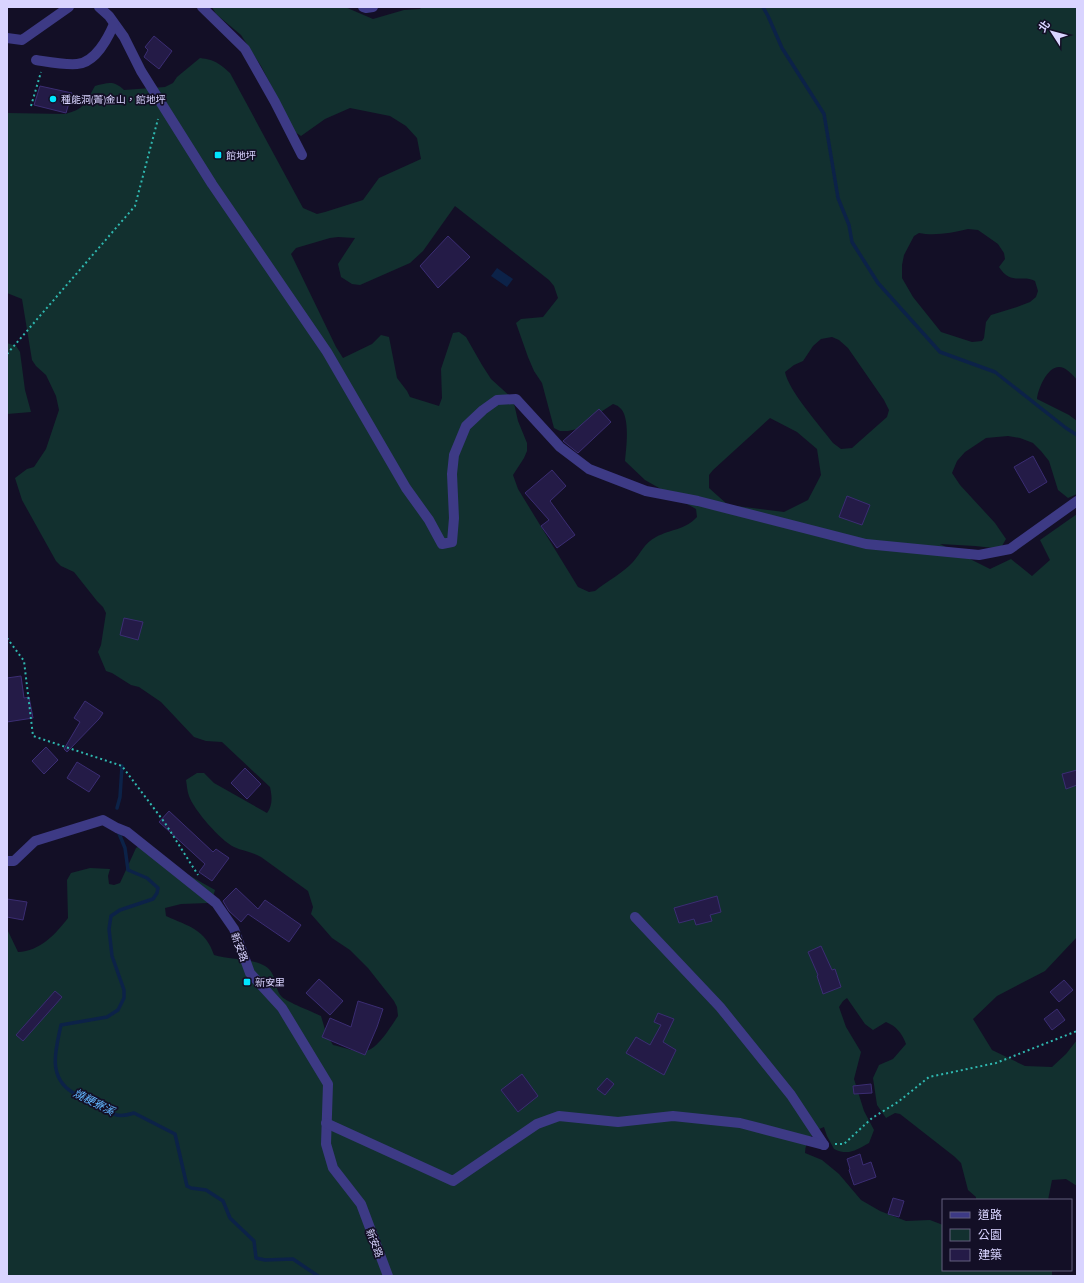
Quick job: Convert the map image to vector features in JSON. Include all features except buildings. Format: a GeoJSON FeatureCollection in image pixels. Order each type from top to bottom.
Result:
{"type":"FeatureCollection","features":[{"type":"Feature","properties":{"kind":"street"},"geometry":{"type":"LineString","coordinates":[[7,38],[22,40],[69,7]]}},
{"type":"Feature","properties":{"kind":"street"},"geometry":{"type":"LineString","coordinates":[[99,7],[124,37],[141,71],[212,184],[327,352],[406,488],[429,520],[442,544],[452,542],[454,518],[452,474],[454,455],[466,426],[483,410],[497,400],[516,399],[560,447],[589,469],[646,492],[698,501],[866,544],[979,555],[1010,549],[1077,501]]}},
{"type":"Feature","properties":{"kind":"street"},"geometry":{"type":"LineString","coordinates":[[202,7],[245,49],[275,102],[302,155]]}},
{"type":"Feature","properties":{"kind":"street"},"geometry":{"type":"LineString","coordinates":[[362,7],[373,7]]}},
{"type":"Feature","properties":{"kind":"street"},"geometry":{"type":"LineString","coordinates":[[40,60],[78,64],[88,60],[98,52],[107,40],[114,24]]}},
{"type":"Feature","properties":{"kind":"street","name":"新安路"},"geometry":{"type":"LineString","coordinates":[[7,861],[14,861],[35,841],[104,820],[127,832],[216,903],[234,929],[250,974],[282,1008],[328,1084],[326,1144],[333,1168],[361,1204],[388,1276]]}},
{"type":"Feature","properties":{"kind":"street"},"geometry":{"type":"LineString","coordinates":[[635,917],[720,1007],[791,1095],[824,1145]]}},
{"type":"Feature","properties":{"kind":"street"},"geometry":{"type":"LineString","coordinates":[[326,1123],[406,1161],[453,1181],[537,1124],[559,1116],[618,1122],[673,1116],[740,1123],[824,1145]]}},
{"type":"Feature","properties":{"kind":"path"},"geometry":{"type":"LineString","coordinates":[[31,106],[40,60]]}},
{"type":"Feature","properties":{"kind":"path"},"geometry":{"type":"LineString","coordinates":[[7,354],[135,206],[162,105]]}},
{"type":"Feature","properties":{"kind":"path"},"geometry":{"type":"LineString","coordinates":[[7,638],[24,661],[33,736],[122,766],[165,823],[199,876]]}},
{"type":"Feature","properties":{"kind":"path"},"geometry":{"type":"LineString","coordinates":[[824,1145],[844,1144],[872,1118],[898,1102],[929,1077],[996,1063],[1077,1031]]}},
{"type":"Feature","properties":{"kind":"green space"},"geometry":{"type":"Polygon","coordinates":[[[212,7],[345,7],[373,19],[404,10],[420,9],[422,7],[1077,7],[1077,380],[1064,368],[1055,368],[1047,374],[1044,379],[1037,399],[1069,415],[1077,421],[1077,494],[1068,498],[1058,490],[1049,461],[1033,443],[1020,438],[1008,436],[986,438],[965,452],[957,461],[952,473],[960,485],[995,523],[1006,539],[1002,546],[994,548],[940,544],[990,569],[1011,559],[1032,576],[1050,560],[1040,540],[1077,514],[1077,937],[1045,971],[997,996],[973,1019],[992,1050],[1025,1066],[1052,1067],[1066,1054],[1077,1040],[1077,1186],[1066,1179],[1052,1180],[1048,1199],[976,1199],[976,1197],[968,1190],[961,1163],[955,1157],[900,1114],[895,1113],[886,1118],[877,1105],[873,1078],[879,1065],[893,1059],[906,1044],[903,1036],[898,1030],[886,1022],[873,1030],[865,1024],[847,998],[839,1007],[846,1027],[861,1052],[854,1079],[864,1111],[874,1130],[869,1143],[852,1151],[844,1152],[834,1149],[824,1127],[820,1128],[808,1140],[805,1149],[805,1153],[822,1160],[839,1174],[861,1200],[880,1211],[906,1221],[930,1220],[942,1225],[942,1271],[1052,1271],[1052,1276],[7,1276],[7,929],[18,952],[33,949],[52,936],[68,918],[67,880],[71,873],[90,868],[110,869],[108,876],[109,884],[114,885],[120,883],[136,848],[141,845],[153,855],[215,890],[213,897],[208,903],[181,904],[165,908],[166,916],[189,926],[201,934],[206,939],[214,955],[260,963],[269,969],[282,997],[321,1016],[326,1033],[333,1045],[356,1051],[369,1050],[379,1043],[398,1016],[397,1007],[394,1001],[368,968],[350,950],[332,938],[311,914],[313,907],[308,891],[261,857],[234,847],[228,843],[215,831],[196,809],[189,796],[186,780],[197,773],[204,773],[214,783],[267,813],[272,800],[270,787],[222,742],[206,741],[194,737],[161,702],[139,687],[131,685],[106,671],[98,652],[101,645],[106,613],[103,607],[74,572],[61,566],[56,561],[22,500],[15,478],[27,469],[34,467],[46,449],[59,410],[56,396],[46,375],[32,360],[22,299],[7,293],[7,113],[65,114],[72,112],[84,104],[95,86],[107,83],[117,85],[124,90],[165,87],[173,83],[177,77],[200,58],[216,62],[230,73],[303,208],[317,214],[363,200],[379,178],[421,159],[417,138],[406,126],[390,116],[350,108],[325,119],[301,136],[295,132],[261,66],[241,35],[216,14],[212,7]],[[455,206],[423,251],[410,263],[360,285],[352,284],[341,277],[338,264],[355,238],[330,238],[296,248],[291,254],[336,347],[343,358],[372,344],[381,335],[389,337],[397,378],[410,397],[439,406],[442,398],[441,369],[453,333],[459,332],[466,337],[491,379],[513,399],[518,421],[527,443],[527,451],[524,458],[513,475],[518,489],[578,587],[589,592],[595,591],[629,566],[652,539],[678,529],[697,517],[696,509],[645,480],[625,461],[627,441],[626,424],[623,411],[618,406],[613,404],[577,429],[560,431],[554,428],[542,383],[534,371],[516,323],[521,319],[543,317],[558,298],[554,286],[549,280],[455,206]],[[968,229],[937,234],[919,233],[914,236],[904,255],[902,278],[913,297],[941,332],[972,342],[982,341],[984,338],[986,322],[991,315],[1030,302],[1036,297],[1038,291],[1035,281],[1030,279],[1012,278],[1004,273],[999,267],[1005,259],[1004,253],[998,244],[978,230],[968,229]],[[832,337],[821,339],[813,346],[803,361],[794,365],[785,372],[787,380],[798,398],[833,443],[841,449],[852,448],[887,417],[889,410],[884,400],[848,348],[839,340],[832,337]],[[770,418],[709,475],[709,488],[728,505],[784,512],[808,500],[821,475],[817,449],[797,432],[770,418]]]}},
{"type":"Feature","properties":{"kind":"green space"},"geometry":{"type":"Polygon","coordinates":[[[7,343],[16,346],[20,352],[25,390],[31,412],[7,414],[7,343]]]}},
{"type":"Feature","properties":{"kind":"water"},"geometry":{"type":"Polygon","coordinates":[[[497,268],[513,279],[507,287],[491,276],[497,268]]]}},
{"type":"Feature","properties":{"kind":"waterway"},"geometry":{"type":"LineString","coordinates":[[763,7],[782,48],[824,114],[838,198],[849,225],[852,242],[878,283],[940,352],[995,372],[1077,435]]}},
{"type":"Feature","properties":{"kind":"waterway"},"geometry":{"type":"LineString","coordinates":[[117,808],[120,797],[122,766]]}},
{"type":"Feature","properties":{"kind":"waterway","name":"燒粳寮溪"},"geometry":{"type":"LineString","coordinates":[[118,831],[125,848],[128,870],[147,878],[158,888],[157,893],[153,899],[120,910],[111,916],[109,929],[112,956],[124,990],[124,998],[118,1010],[107,1017],[61,1025],[55,1062],[59,1078],[64,1086],[72,1092],[95,1101],[116,1115],[127,1115],[134,1113],[175,1134],[187,1186],[206,1190],[223,1201],[230,1218],[254,1241],[256,1258],[265,1260],[293,1259],[318,1276]]}},
{"type":"Feature","properties":{"kind":"place","name":"種能洞(菁)金山，館地坪"},"geometry":{"type":"Point","coordinates":[53,99]}},
{"type":"Feature","properties":{"kind":"place","name":"館地坪"},"geometry":{"type":"Point","coordinates":[218,155]}},
{"type":"Feature","properties":{"kind":"place","name":"新安里"},"geometry":{"type":"Point","coordinates":[247,982]}}]}
